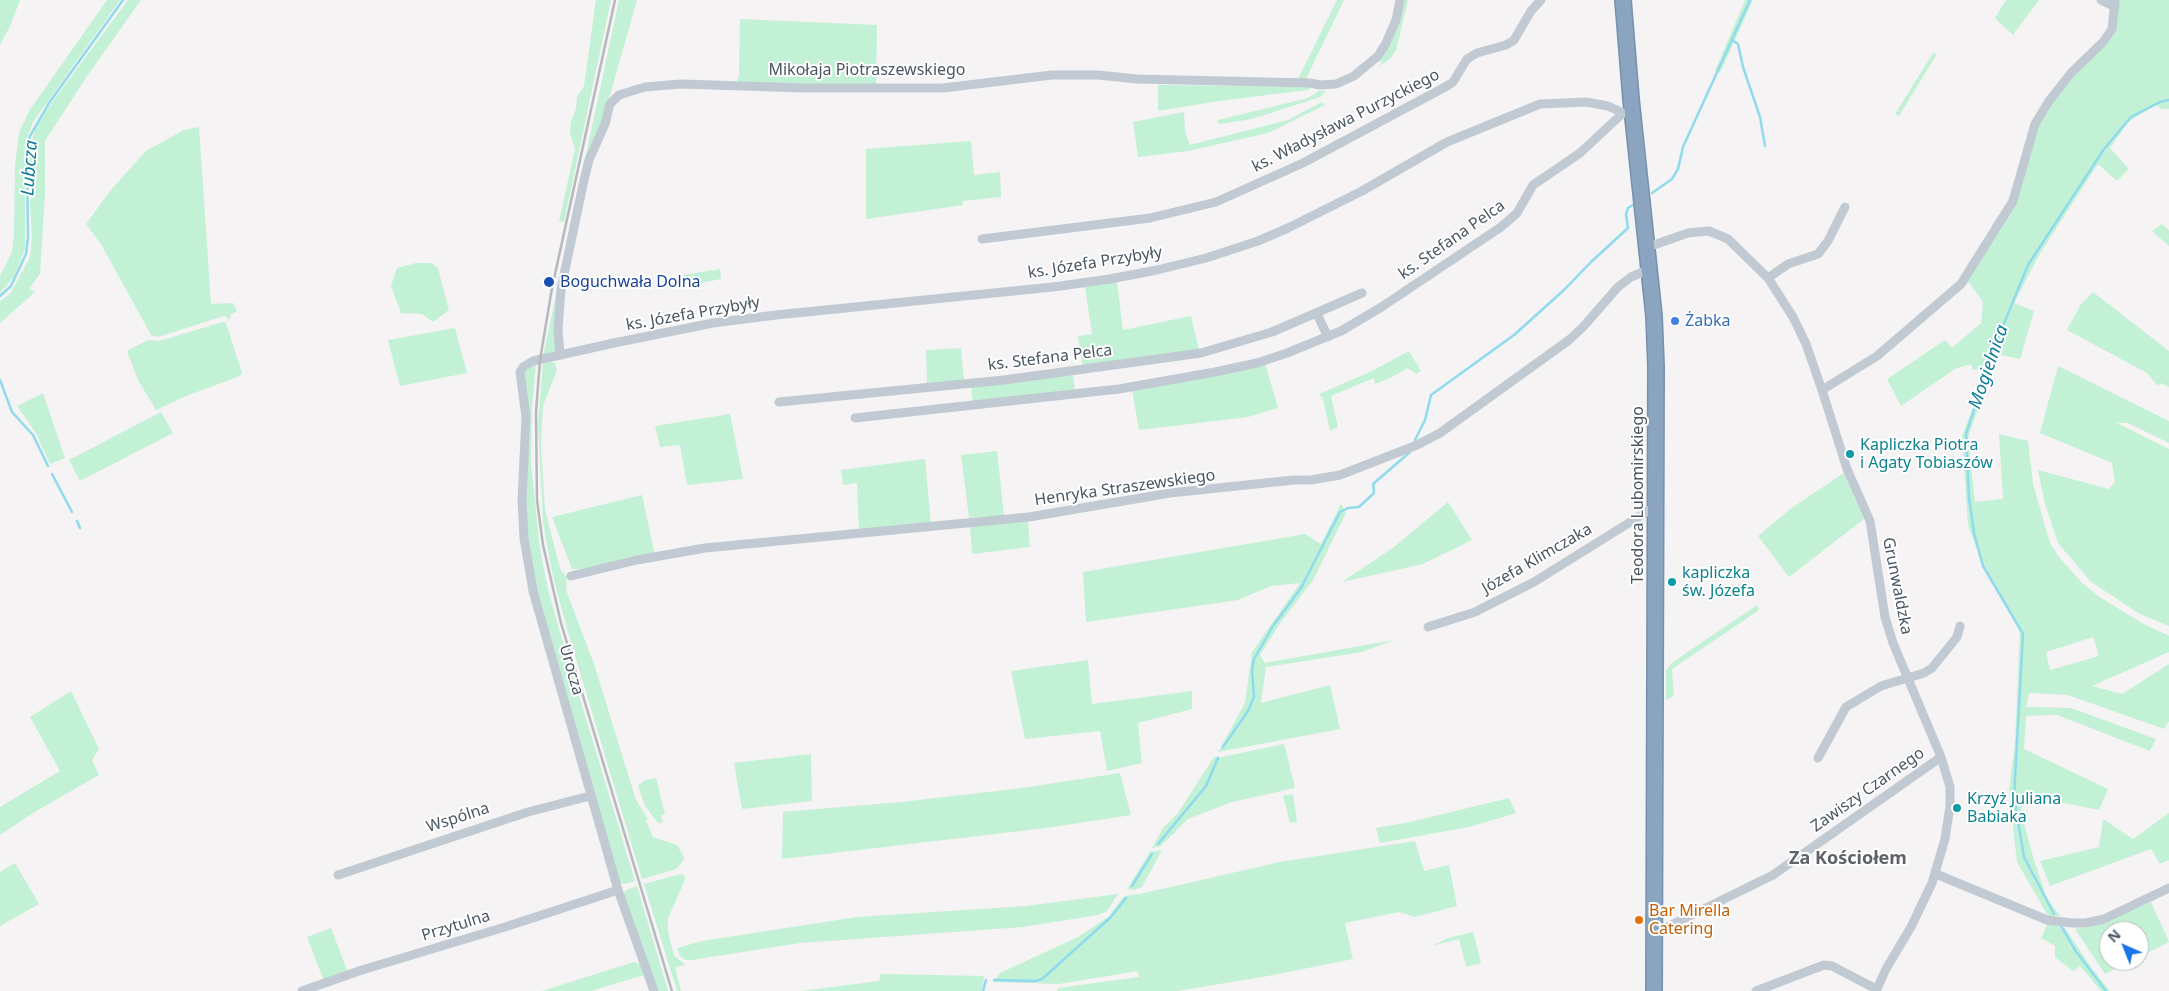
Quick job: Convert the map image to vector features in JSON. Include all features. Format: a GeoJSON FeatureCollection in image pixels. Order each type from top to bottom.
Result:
{"type":"FeatureCollection","features":[{"type":"Feature","properties":{"kind":"highway","name":"Teodora Lubomirskiego"},"geometry":{"type":"LineString","coordinates":[[1623,0],[1628,112],[1648,247],[1656,366],[1656,933],[1654,991]]}},
{"type":"Feature","properties":{"kind":"street","name":"Mikołaja Piotraszewskiego"},"geometry":{"type":"LineString","coordinates":[[560,355],[558,330],[561,289],[584,180],[589,160],[603,130],[610,104],[620,95],[645,88],[681,84],[805,88],[943,88],[1052,75],[1310,83],[1320,86],[1336,84],[1354,76],[1378,56],[1396,20],[1400,0]]}},
{"type":"Feature","properties":{"kind":"street","name":"ks. Władysława Purzyckiego"},"geometry":{"type":"LineString","coordinates":[[982,239],[1150,218],[1216,202],[1303,164],[1454,82],[1467,59],[1477,53],[1506,45],[1514,40],[1531,11],[1541,0]]}},
{"type":"Feature","properties":{"kind":"street"},"geometry":{"type":"LineString","coordinates":[[1822,390],[1877,356],[1961,284],[2013,201],[2035,124],[2049,101],[2071,73],[2103,42],[2112,29],[2115,3],[2101,0]]}},
{"type":"Feature","properties":{"kind":"street","name":"ks. Józefa Przybyły"},"geometry":{"type":"LineString","coordinates":[[540,360],[614,342],[721,322],[1052,287],[1110,280],[1157,270],[1206,258],[1288,228],[1362,191],[1448,142],[1540,104],[1586,102],[1628,112]]}},
{"type":"Feature","properties":{"kind":"street","name":"ks. Stefana Pelca"},"geometry":{"type":"LineString","coordinates":[[855,418],[1068,396],[1154,384],[1257,363],[1328,337],[1380,308],[1501,227],[1516,213],[1533,185],[1580,154],[1628,112]]}},
{"type":"Feature","properties":{"kind":"street"},"geometry":{"type":"LineString","coordinates":[[1768,278],[1788,264],[1818,254],[1828,241],[1845,207]]}},
{"type":"Feature","properties":{"kind":"street","name":"Grunwaldzka"},"geometry":{"type":"LineString","coordinates":[[1648,247],[1694,232],[1709,230],[1719,233],[1728,239],[1768,278],[1793,317],[1806,344],[1847,469],[1870,521],[1885,617],[1893,643],[1941,757],[1950,787],[1950,806],[1945,839],[1936,874],[1911,927],[1876,990]]}},
{"type":"Feature","properties":{"kind":"street","name":"Henryka Straszewskiego"},"geometry":{"type":"LineString","coordinates":[[571,576],[637,560],[705,548],[1029,517],[1170,493],[1294,480],[1311,480],[1340,475],[1417,445],[1440,433],[1569,340],[1583,328],[1618,287],[1650,269]]}},
{"type":"Feature","properties":{"kind":"street","name":"ks. Stefana Pelca"},"geometry":{"type":"LineString","coordinates":[[779,402],[1004,380],[1201,353],[1264,335],[1317,314],[1362,293]]}},
{"type":"Feature","properties":{"kind":"street"},"geometry":{"type":"LineString","coordinates":[[1317,314],[1328,337]]}},
{"type":"Feature","properties":{"kind":"street","name":"Urocza"},"geometry":{"type":"LineString","coordinates":[[540,360],[527,363],[520,372],[526,417],[522,500],[524,538],[533,591],[618,890],[654,991]]}},
{"type":"Feature","properties":{"kind":"street","name":"Józefa Klimczaka"},"geometry":{"type":"LineString","coordinates":[[1428,627],[1475,612],[1534,582],[1656,506]]}},
{"type":"Feature","properties":{"kind":"street"},"geometry":{"type":"LineString","coordinates":[[1818,758],[1846,707],[1881,686],[1932,668],[1957,637],[1960,626]]}},
{"type":"Feature","properties":{"kind":"street","name":"Zawiszy Czarnego"},"geometry":{"type":"LineString","coordinates":[[1656,933],[1773,875],[1941,757]]}},
{"type":"Feature","properties":{"kind":"street","name":"Wspólna"},"geometry":{"type":"LineString","coordinates":[[338,875],[528,812],[590,796]]}},
{"type":"Feature","properties":{"kind":"street"},"geometry":{"type":"LineString","coordinates":[[1936,874],[2047,920],[2072,923],[2086,923],[2104,919],[2169,888]]}},
{"type":"Feature","properties":{"kind":"street","name":"Przytulna"},"geometry":{"type":"LineString","coordinates":[[302,991],[362,970],[506,927],[618,890]]}},
{"type":"Feature","properties":{"kind":"street"},"geometry":{"type":"LineString","coordinates":[[1756,991],[1824,965],[1832,966],[1876,990]]}},
{"type":"Feature","properties":{"kind":"green space"},"geometry":{"type":"Polygon","coordinates":[[[0,0],[20,0],[11,24],[0,45],[0,0]]]}},
{"type":"Feature","properties":{"kind":"green space"},"geometry":{"type":"Polygon","coordinates":[[[107,0],[120,0],[33,122],[29,132],[25,151],[25,249],[14,277],[0,293],[0,276],[12,252],[15,165],[19,133],[29,111],[107,0]]]}},
{"type":"Feature","properties":{"kind":"green space"},"geometry":{"type":"Polygon","coordinates":[[[128,0],[141,0],[85,79],[45,141],[45,194],[40,274],[29,289],[35,292],[0,323],[0,301],[10,294],[30,257],[32,237],[30,202],[32,192],[29,184],[29,150],[34,132],[42,116],[128,0]]]}},
{"type":"Feature","properties":{"kind":"green space"},"geometry":{"type":"Polygon","coordinates":[[[596,0],[611,0],[564,222],[559,221],[575,149],[570,133],[571,122],[576,109],[577,97],[584,86],[596,0]]]}},
{"type":"Feature","properties":{"kind":"green space"},"geometry":{"type":"Polygon","coordinates":[[[619,0],[637,0],[576,215],[556,353],[543,356],[619,0]]]}},
{"type":"Feature","properties":{"kind":"green space"},"geometry":{"type":"Polygon","coordinates":[[[1337,0],[1344,0],[1305,81],[1297,81],[1337,0]]]}},
{"type":"Feature","properties":{"kind":"green space"},"geometry":{"type":"Polygon","coordinates":[[[1403,0],[1408,0],[1396,50],[1390,59],[1377,68],[1382,63],[1379,59],[1403,0]]]}},
{"type":"Feature","properties":{"kind":"green space"},"geometry":{"type":"Polygon","coordinates":[[[1745,0],[1753,0],[1720,73],[1715,71],[1745,0]]]}},
{"type":"Feature","properties":{"kind":"green space"},"geometry":{"type":"Polygon","coordinates":[[[2006,0],[2039,0],[2013,35],[1995,18],[2006,0]]]}},
{"type":"Feature","properties":{"kind":"green space"},"geometry":{"type":"Polygon","coordinates":[[[2118,0],[2169,0],[2169,109],[2162,109],[2156,105],[2128,122],[2110,148],[2129,169],[2117,181],[2098,164],[2039,255],[2014,303],[2034,311],[2020,359],[1996,354],[1968,438],[1975,502],[2003,499],[1999,434],[2028,441],[2033,484],[2050,543],[2059,557],[2082,583],[2101,598],[2142,623],[2169,636],[2169,652],[2092,686],[2122,694],[2169,664],[2169,721],[2164,729],[2068,695],[2029,693],[2026,707],[2071,708],[2156,739],[2150,751],[2057,715],[2026,716],[2024,749],[2108,789],[2099,810],[2024,795],[2021,813],[2034,860],[2047,898],[2060,916],[2048,916],[2017,862],[2009,791],[2015,742],[2020,630],[1984,569],[1968,525],[1962,436],[1988,368],[1973,370],[1971,364],[1955,369],[1901,406],[1887,379],[1945,340],[1952,348],[1981,323],[1983,302],[1968,281],[2017,199],[2039,123],[2050,105],[2074,75],[2104,43],[2118,0]],[[2093,637],[2046,652],[2050,670],[2099,656],[2093,637]]]}},
{"type":"Feature","properties":{"kind":"green space"},"geometry":{"type":"Polygon","coordinates":[[[740,19],[877,25],[876,85],[737,83],[739,74],[740,19]]]}},
{"type":"Feature","properties":{"kind":"green space"},"geometry":{"type":"Polygon","coordinates":[[[1933,53],[1937,54],[1899,116],[1895,114],[1933,53]]]}},
{"type":"Feature","properties":{"kind":"green space"},"geometry":{"type":"Polygon","coordinates":[[[1158,85],[1313,87],[1308,90],[1158,111],[1158,85]]]}},
{"type":"Feature","properties":{"kind":"green space"},"geometry":{"type":"Polygon","coordinates":[[[1319,91],[1326,91],[1320,97],[1252,119],[1219,124],[1218,120],[1308,98],[1319,91]]]}},
{"type":"Feature","properties":{"kind":"green space"},"geometry":{"type":"Polygon","coordinates":[[[1322,102],[1325,105],[1268,133],[1188,151],[1138,157],[1133,122],[1184,112],[1185,132],[1190,145],[1288,120],[1322,102]]]}},
{"type":"Feature","properties":{"kind":"green space"},"geometry":{"type":"Polygon","coordinates":[[[199,127],[211,304],[233,303],[237,311],[230,315],[231,320],[224,316],[158,337],[151,335],[101,244],[86,224],[110,191],[146,151],[184,130],[199,127]]]}},
{"type":"Feature","properties":{"kind":"green space"},"geometry":{"type":"Polygon","coordinates":[[[971,141],[974,175],[1000,172],[1001,197],[963,201],[963,205],[866,219],[866,149],[971,141]]]}},
{"type":"Feature","properties":{"kind":"green space"},"geometry":{"type":"Polygon","coordinates":[[[2162,224],[2169,230],[2169,246],[2152,231],[2162,224]]]}},
{"type":"Feature","properties":{"kind":"green space"},"geometry":{"type":"Polygon","coordinates":[[[416,263],[431,263],[438,268],[449,310],[433,322],[422,314],[401,313],[391,286],[397,268],[416,263]]]}},
{"type":"Feature","properties":{"kind":"green space"},"geometry":{"type":"Polygon","coordinates":[[[720,269],[721,279],[679,287],[677,276],[720,269]]]}},
{"type":"Feature","properties":{"kind":"green space"},"geometry":{"type":"Polygon","coordinates":[[[1117,282],[1123,330],[1191,316],[1199,350],[1083,368],[1078,336],[1092,334],[1085,287],[1117,282]]]}},
{"type":"Feature","properties":{"kind":"green space"},"geometry":{"type":"Polygon","coordinates":[[[2093,292],[2169,351],[2169,387],[2161,383],[2158,386],[2147,373],[2067,330],[2081,304],[2093,292]]]}},
{"type":"Feature","properties":{"kind":"green space"},"geometry":{"type":"Polygon","coordinates":[[[223,322],[226,323],[242,373],[240,376],[186,396],[156,410],[138,380],[127,351],[148,340],[159,341],[223,322]]]}},
{"type":"Feature","properties":{"kind":"green space"},"geometry":{"type":"Polygon","coordinates":[[[455,328],[467,373],[400,386],[388,340],[455,328]]]}},
{"type":"Feature","properties":{"kind":"green space"},"geometry":{"type":"Polygon","coordinates":[[[961,348],[964,381],[927,384],[926,350],[961,348]]]}},
{"type":"Feature","properties":{"kind":"green space"},"geometry":{"type":"Polygon","coordinates":[[[1409,351],[1421,371],[1416,374],[1408,368],[1375,384],[1374,378],[1331,396],[1338,427],[1330,431],[1323,399],[1319,394],[1372,371],[1409,351]]]}},
{"type":"Feature","properties":{"kind":"green space"},"geometry":{"type":"Polygon","coordinates":[[[543,362],[555,363],[557,370],[543,406],[541,445],[545,510],[557,557],[561,571],[567,577],[566,590],[594,664],[636,800],[648,819],[646,821],[653,837],[677,845],[684,857],[676,869],[642,879],[567,629],[552,572],[543,522],[538,423],[543,362]]]}},
{"type":"Feature","properties":{"kind":"green space"},"geometry":{"type":"Polygon","coordinates":[[[1265,363],[1278,408],[1248,417],[1139,430],[1132,390],[1265,363]]]}},
{"type":"Feature","properties":{"kind":"green space"},"geometry":{"type":"Polygon","coordinates":[[[536,364],[532,405],[531,463],[540,549],[548,590],[562,639],[635,881],[625,884],[620,883],[537,595],[526,530],[524,373],[526,368],[536,364]]]}},
{"type":"Feature","properties":{"kind":"green space"},"geometry":{"type":"Polygon","coordinates":[[[2058,366],[2169,421],[2169,443],[2128,423],[2117,423],[2169,449],[2169,626],[2140,614],[2091,582],[2058,543],[2045,504],[2038,470],[2109,489],[2115,482],[2112,463],[2040,433],[2058,366]]]}},
{"type":"Feature","properties":{"kind":"green space"},"geometry":{"type":"Polygon","coordinates":[[[1073,374],[1075,392],[973,403],[971,386],[1073,374]]]}},
{"type":"Feature","properties":{"kind":"green space"},"geometry":{"type":"Polygon","coordinates":[[[43,393],[65,458],[50,464],[36,433],[17,406],[43,393]]]}},
{"type":"Feature","properties":{"kind":"green space"},"geometry":{"type":"Polygon","coordinates":[[[161,412],[173,433],[80,481],[69,460],[161,412]]]}},
{"type":"Feature","properties":{"kind":"green space"},"geometry":{"type":"Polygon","coordinates":[[[730,414],[743,479],[687,485],[680,445],[660,447],[655,426],[730,414]]]}},
{"type":"Feature","properties":{"kind":"green space"},"geometry":{"type":"Polygon","coordinates":[[[997,451],[1004,516],[969,518],[961,455],[997,451]]]}},
{"type":"Feature","properties":{"kind":"green space"},"geometry":{"type":"Polygon","coordinates":[[[925,459],[931,523],[859,532],[857,483],[843,485],[841,470],[925,459]]]}},
{"type":"Feature","properties":{"kind":"green space"},"geometry":{"type":"Polygon","coordinates":[[[1844,473],[1864,519],[1789,577],[1758,536],[1793,507],[1844,473]]]}},
{"type":"Feature","properties":{"kind":"green space"},"geometry":{"type":"Polygon","coordinates":[[[642,495],[655,555],[582,569],[572,569],[552,517],[642,495]]]}},
{"type":"Feature","properties":{"kind":"green space"},"geometry":{"type":"Polygon","coordinates":[[[1448,502],[1472,540],[1423,564],[1342,582],[1394,547],[1448,502]]]}},
{"type":"Feature","properties":{"kind":"green space"},"geometry":{"type":"Polygon","coordinates":[[[1341,504],[1346,513],[1313,580],[1281,622],[1260,655],[1265,663],[1394,640],[1362,652],[1266,667],[1261,703],[1330,685],[1340,729],[1218,752],[1245,703],[1252,652],[1300,583],[1271,586],[1238,600],[1086,622],[1083,572],[1305,534],[1321,544],[1341,504]]]}},
{"type":"Feature","properties":{"kind":"green space"},"geometry":{"type":"Polygon","coordinates":[[[1028,521],[1030,547],[972,554],[970,526],[1028,521]]]}},
{"type":"Feature","properties":{"kind":"green space"},"geometry":{"type":"Polygon","coordinates":[[[1757,605],[1759,610],[1672,669],[1674,696],[1666,700],[1666,670],[1673,662],[1757,605]]]}},
{"type":"Feature","properties":{"kind":"green space"},"geometry":{"type":"Polygon","coordinates":[[[1088,660],[1092,704],[1192,691],[1192,709],[1138,723],[1142,763],[1107,771],[1100,731],[1025,739],[1011,671],[1088,660]]]}},
{"type":"Feature","properties":{"kind":"green space"},"geometry":{"type":"Polygon","coordinates":[[[71,691],[99,749],[92,760],[99,775],[33,813],[0,835],[0,807],[60,771],[30,717],[71,691]]]}},
{"type":"Feature","properties":{"kind":"green space"},"geometry":{"type":"Polygon","coordinates":[[[1284,744],[1295,788],[1232,802],[1188,819],[1161,846],[1152,848],[1163,828],[1178,813],[1214,757],[1284,744]]]}},
{"type":"Feature","properties":{"kind":"green space"},"geometry":{"type":"Polygon","coordinates":[[[811,754],[812,801],[742,809],[734,763],[811,754]]]}},
{"type":"Feature","properties":{"kind":"green space"},"geometry":{"type":"Polygon","coordinates":[[[1120,773],[1131,815],[1046,828],[782,859],[783,812],[901,802],[1022,788],[1120,773]]]}},
{"type":"Feature","properties":{"kind":"green space"},"geometry":{"type":"Polygon","coordinates":[[[656,778],[665,814],[661,815],[663,822],[658,823],[645,806],[638,786],[645,780],[656,778]]]}},
{"type":"Feature","properties":{"kind":"green space"},"geometry":{"type":"Polygon","coordinates":[[[1293,794],[1297,822],[1290,823],[1283,796],[1293,794]]]}},
{"type":"Feature","properties":{"kind":"green space"},"geometry":{"type":"Polygon","coordinates":[[[1509,798],[1516,813],[1469,827],[1380,843],[1376,828],[1410,822],[1509,798]]]}},
{"type":"Feature","properties":{"kind":"green space"},"geometry":{"type":"Polygon","coordinates":[[[2169,813],[2169,860],[2160,864],[2151,849],[2050,886],[2040,861],[2099,847],[2103,819],[2133,839],[2169,813]]]}},
{"type":"Feature","properties":{"kind":"green space"},"geometry":{"type":"Polygon","coordinates":[[[1415,841],[1424,871],[1449,865],[1457,906],[1415,917],[1399,912],[1345,923],[1353,959],[1268,976],[1177,991],[1057,991],[1058,988],[1139,977],[1138,971],[1059,984],[994,982],[1000,973],[1078,937],[1108,917],[1124,896],[1280,862],[1415,841]]]}},
{"type":"Feature","properties":{"kind":"green space"},"geometry":{"type":"Polygon","coordinates":[[[1162,850],[1142,887],[1134,890],[1127,889],[1150,852],[1162,850]]]}},
{"type":"Feature","properties":{"kind":"green space"},"geometry":{"type":"Polygon","coordinates":[[[15,863],[39,904],[0,926],[0,872],[15,863]]]}},
{"type":"Feature","properties":{"kind":"green space"},"geometry":{"type":"Polygon","coordinates":[[[681,874],[684,875],[685,880],[668,918],[668,932],[674,956],[686,965],[675,967],[681,991],[677,991],[644,884],[681,874]]]}},
{"type":"Feature","properties":{"kind":"green space"},"geometry":{"type":"Polygon","coordinates":[[[637,886],[668,991],[657,991],[623,895],[626,890],[637,886]]]}},
{"type":"Feature","properties":{"kind":"green space"},"geometry":{"type":"Polygon","coordinates":[[[1118,894],[1107,911],[1098,915],[1023,927],[800,943],[692,960],[685,960],[680,956],[677,948],[702,941],[857,917],[1026,906],[1118,894]]]}},
{"type":"Feature","properties":{"kind":"green space"},"geometry":{"type":"Polygon","coordinates":[[[2151,902],[2169,942],[2149,952],[2149,921],[2105,921],[2151,902]]]}},
{"type":"Feature","properties":{"kind":"green space"},"geometry":{"type":"Polygon","coordinates":[[[2048,923],[2065,928],[2091,967],[2110,991],[2101,991],[2080,966],[2073,971],[2055,957],[2055,946],[2041,938],[2048,923]]]}},
{"type":"Feature","properties":{"kind":"green space"},"geometry":{"type":"Polygon","coordinates":[[[2099,924],[2099,965],[2075,929],[2099,924]]]}},
{"type":"Feature","properties":{"kind":"green space"},"geometry":{"type":"Polygon","coordinates":[[[331,928],[348,973],[324,981],[307,937],[331,928]]]}},
{"type":"Feature","properties":{"kind":"green space"},"geometry":{"type":"Polygon","coordinates":[[[1473,932],[1481,963],[1466,967],[1459,939],[1431,946],[1449,938],[1473,932]]]}},
{"type":"Feature","properties":{"kind":"green space"},"geometry":{"type":"Polygon","coordinates":[[[634,962],[640,964],[644,975],[591,991],[542,991],[634,962]]]}},
{"type":"Feature","properties":{"kind":"green space"},"geometry":{"type":"Polygon","coordinates":[[[881,974],[984,976],[982,991],[801,991],[879,981],[881,974]]]}},
{"type":"Feature","properties":{"kind":"waterway","name":"Lubcza"},"geometry":{"type":"LineString","coordinates":[[0,296],[11,286],[26,254],[28,238],[27,157],[30,136],[49,103],[123,0]]}},
{"type":"Feature","properties":{"kind":"waterway"},"geometry":{"type":"LineString","coordinates":[[1652,193],[1672,179],[1678,169],[1683,147],[1750,0]]}},
{"type":"Feature","properties":{"kind":"waterway"},"geometry":{"type":"LineString","coordinates":[[1732,40],[1738,44],[1743,67],[1760,117],[1765,146]]}},
{"type":"Feature","properties":{"kind":"waterway","name":"Mogielnica"},"geometry":{"type":"LineString","coordinates":[[2054,914],[2024,857],[2014,797],[2023,634],[1983,566],[1974,533],[1969,498],[1966,434],[1998,338],[2028,265],[2104,149],[2131,117],[2160,102],[2169,100]]}},
{"type":"Feature","properties":{"kind":"waterway"},"geometry":{"type":"LineString","coordinates":[[1415,440],[1425,420],[1431,395],[1514,335],[1564,290],[1628,228],[1626,214],[1628,208],[1633,205]]}},
{"type":"Feature","properties":{"kind":"waterway"},"geometry":{"type":"LineString","coordinates":[[0,380],[12,412],[33,435],[48,466]]}},
{"type":"Feature","properties":{"kind":"waterway"},"geometry":{"type":"LineString","coordinates":[[1223,747],[1248,711],[1254,697],[1252,670],[1254,659],[1273,626],[1301,588],[1340,512],[1348,508],[1359,507],[1374,493],[1373,484],[1410,452]]}},
{"type":"Feature","properties":{"kind":"waterway"},"geometry":{"type":"LineString","coordinates":[[52,474],[72,512]]}},
{"type":"Feature","properties":{"kind":"waterway"},"geometry":{"type":"LineString","coordinates":[[77,521],[80,528]]}},
{"type":"Feature","properties":{"kind":"waterway"},"geometry":{"type":"LineString","coordinates":[[1158,844],[1206,786],[1218,758]]}},
{"type":"Feature","properties":{"kind":"waterway"},"geometry":{"type":"LineString","coordinates":[[1132,886],[1152,854]]}},
{"type":"Feature","properties":{"kind":"waterway"},"geometry":{"type":"LineString","coordinates":[[994,980],[1035,981],[1042,979],[1111,917],[1126,898]]}},
{"type":"Feature","properties":{"kind":"waterway","name":"Mogielnica"},"geometry":{"type":"LineString","coordinates":[[2060,924],[2075,950],[2106,991]]}},
{"type":"Feature","properties":{"kind":"waterway"},"geometry":{"type":"LineString","coordinates":[[983,991],[986,980]]}},
{"type":"Feature","properties":{"kind":"railway"},"geometry":{"type":"LineString","coordinates":[[615,0],[552,288],[540,360],[536,412],[537,500],[543,545],[561,623],[672,991]]}},
{"type":"Feature","properties":{"kind":"place","name":"Boguchwała Dolna"},"geometry":{"type":"Point","coordinates":[549,282]}},
{"type":"Feature","properties":{"kind":"place","name":"Żabka"},"geometry":{"type":"Point","coordinates":[1675,321]}},
{"type":"Feature","properties":{"kind":"place","name":"Kapliczka Piotra i Agaty Tobiaszów"},"geometry":{"type":"Point","coordinates":[1850,454]}},
{"type":"Feature","properties":{"kind":"place","name":"kapliczka św. Józefa"},"geometry":{"type":"Point","coordinates":[1672,582]}},
{"type":"Feature","properties":{"kind":"place","name":"Krzyż Juliana Babiaka"},"geometry":{"type":"Point","coordinates":[1957,808]}},
{"type":"Feature","properties":{"kind":"place","name":"Bar Mirella Catering"},"geometry":{"type":"Point","coordinates":[1639,920]}},
{"type":"Feature","properties":{"kind":"district","name":"Za Kościołem"},"geometry":{"type":"Point","coordinates":[1848,859]}}]}
